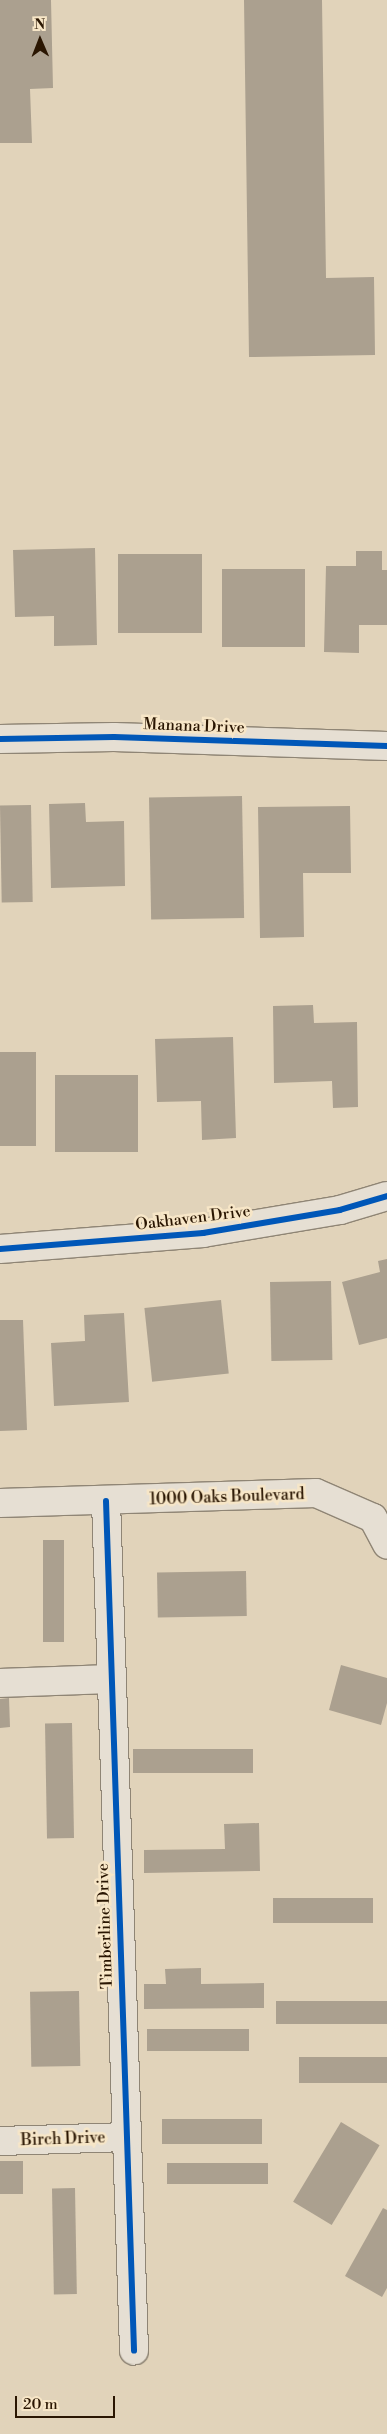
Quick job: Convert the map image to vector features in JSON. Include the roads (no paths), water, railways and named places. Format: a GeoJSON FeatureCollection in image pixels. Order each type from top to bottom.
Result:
{"type":"FeatureCollection","features":[{"type":"Feature","properties":{"kind":"street","name":"Manana Drive"},"geometry":{"type":"LineString","coordinates":[[0,739],[114,737],[387,746]]}},
{"type":"Feature","properties":{"kind":"street","name":"Oakhaven Drive"},"geometry":{"type":"LineString","coordinates":[[0,1249],[203,1233],[340,1210],[387,1196]]}},
{"type":"Feature","properties":{"kind":"street","name":"1000 Oaks Boulevard"},"geometry":{"type":"LineString","coordinates":[[0,1503],[316,1494],[373,1518],[387,1544]]}},
{"type":"Feature","properties":{"kind":"street","name":"Timberline Drive"},"geometry":{"type":"LineString","coordinates":[[106,1501],[134,2351]]}},
{"type":"Feature","properties":{"kind":"street"},"geometry":{"type":"LineString","coordinates":[[0,1683],[111,1679]]}},
{"type":"Feature","properties":{"kind":"street","name":"Birch Drive"},"geometry":{"type":"LineString","coordinates":[[0,2141],[126,2137]]}}]}
